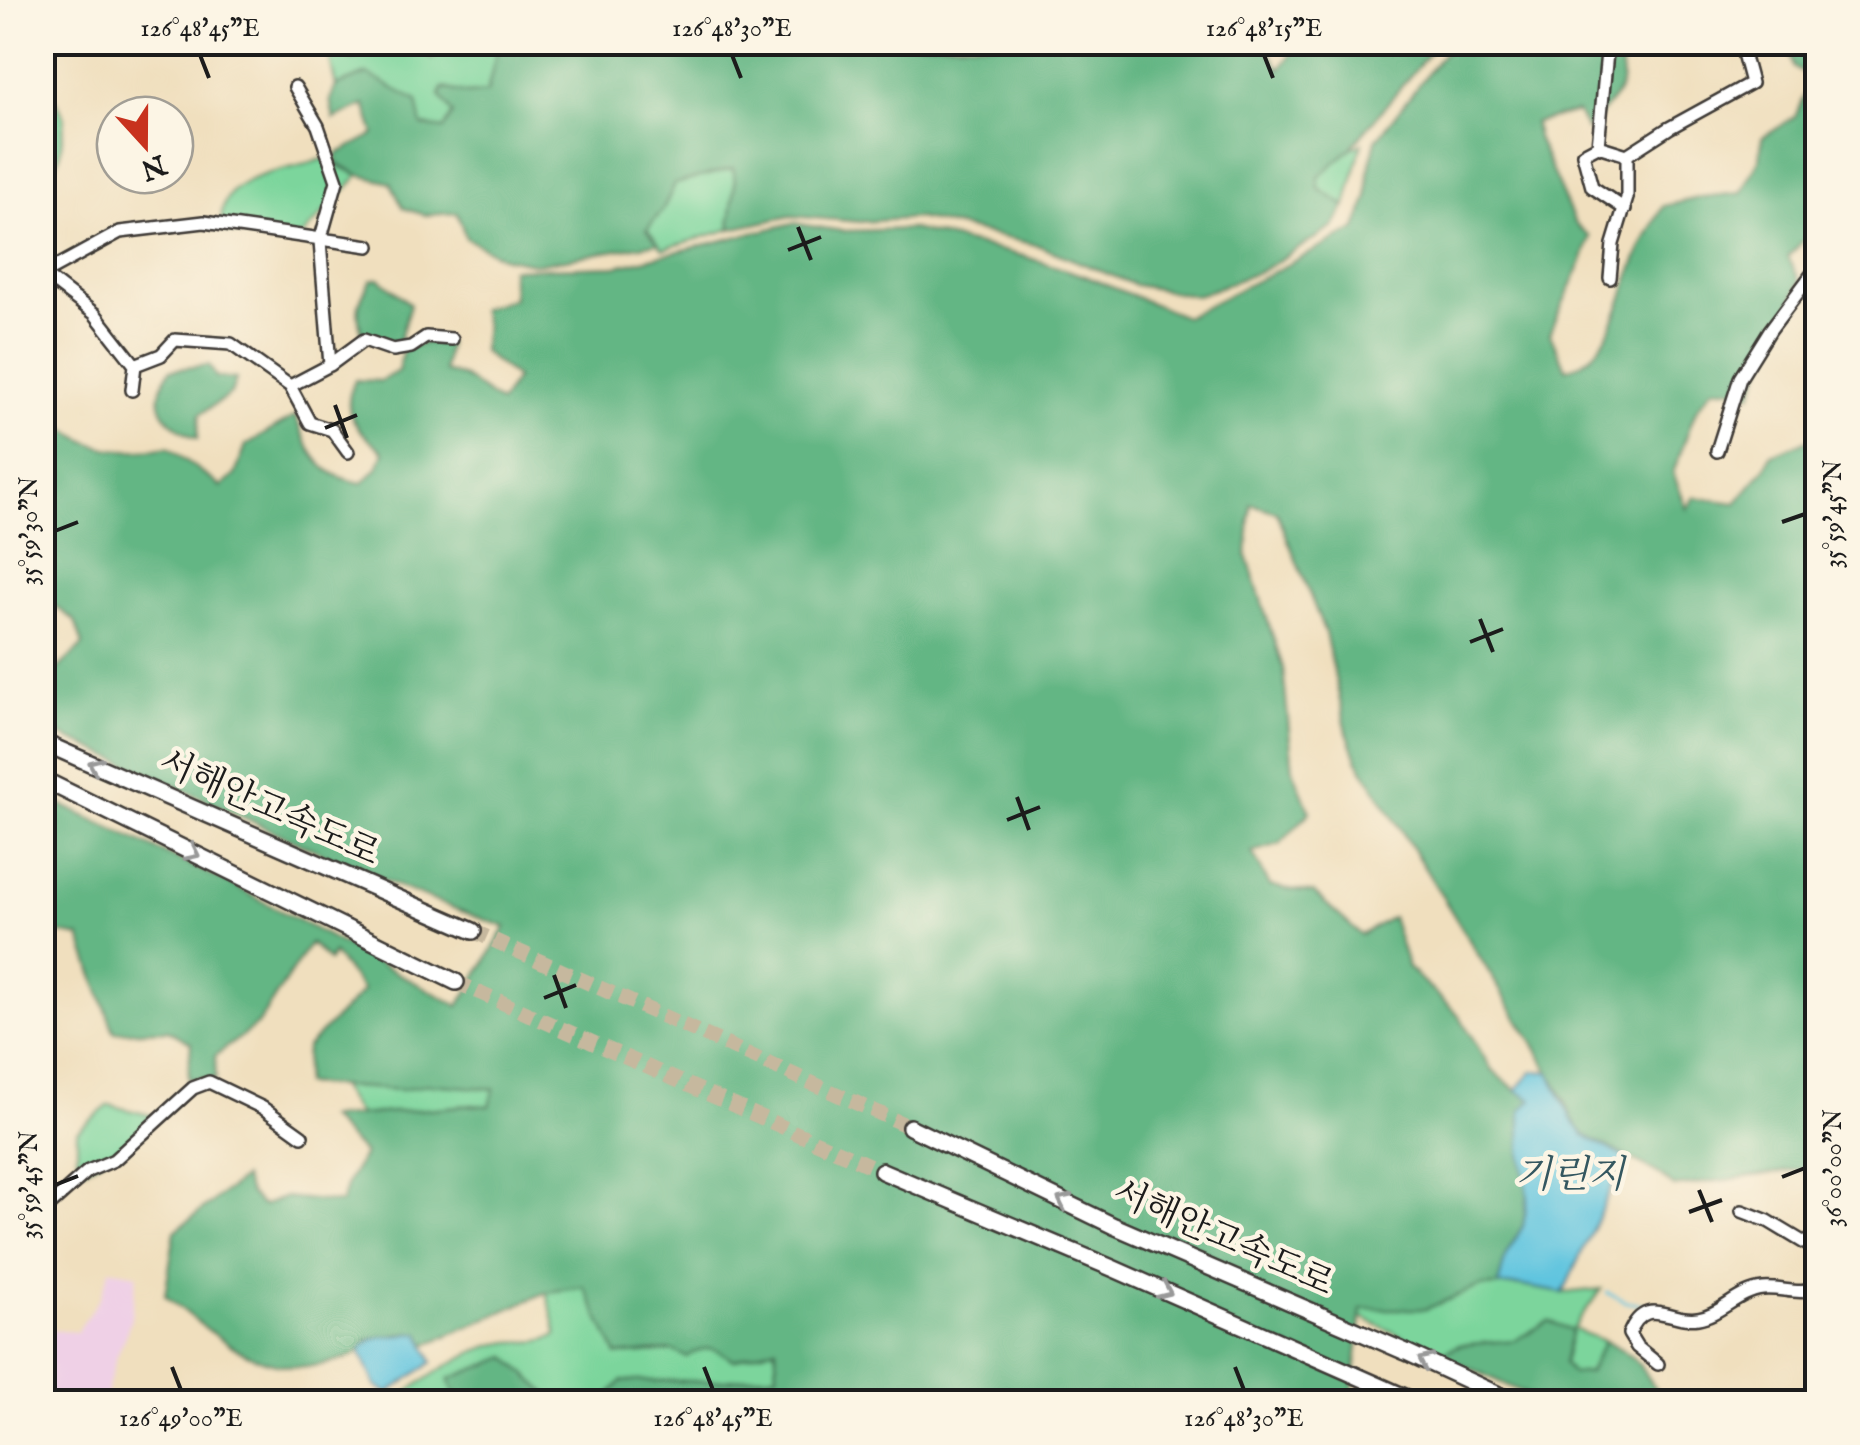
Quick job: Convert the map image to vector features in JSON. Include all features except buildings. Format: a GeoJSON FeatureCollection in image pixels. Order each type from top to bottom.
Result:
{"type":"FeatureCollection","features":[{"type":"Feature","properties":{"kind":"highway","name":"서해안고속도로"},"geometry":{"type":"LineString","coordinates":[[42,742],[473,931]]}},
{"type":"Feature","properties":{"kind":"highway","name":"서해안고속도로"},"geometry":{"type":"LineString","coordinates":[[42,779],[456,982]]}},
{"type":"Feature","properties":{"kind":"highway","name":"서해안고속도로"},"geometry":{"type":"LineString","coordinates":[[910,1127],[1114,1226],[1514,1402]]}},
{"type":"Feature","properties":{"kind":"highway","name":"서해안고속도로"},"geometry":{"type":"LineString","coordinates":[[882,1171],[1416,1402]]}},
{"type":"Feature","properties":{"kind":"street"},"geometry":{"type":"LineString","coordinates":[[1598,146],[1608,42]]}},
{"type":"Feature","properties":{"kind":"street"},"geometry":{"type":"LineString","coordinates":[[1625,209],[1592,187],[1583,154],[1598,146],[1627,155],[1751,83],[1740,42]]}},
{"type":"Feature","properties":{"kind":"street"},"geometry":{"type":"LineString","coordinates":[[294,87],[318,126],[337,181],[320,241],[330,365]]}},
{"type":"Feature","properties":{"kind":"street"},"geometry":{"type":"LineString","coordinates":[[1610,278],[1613,244],[1625,209],[1627,155]]}},
{"type":"Feature","properties":{"kind":"street"},"geometry":{"type":"LineString","coordinates":[[132,390],[135,364],[95,314],[43,273],[120,232],[204,222],[370,246]]}},
{"type":"Feature","properties":{"kind":"street"},"geometry":{"type":"LineString","coordinates":[[1717,451],[1740,378],[1818,266]]}},
{"type":"Feature","properties":{"kind":"street"},"geometry":{"type":"LineString","coordinates":[[290,386],[330,365],[364,340],[392,350],[411,346],[426,337],[452,338]]}},
{"type":"Feature","properties":{"kind":"street"},"geometry":{"type":"LineString","coordinates":[[135,364],[162,355],[176,340],[231,344],[290,386],[310,423],[332,430],[348,452]]}},
{"type":"Feature","properties":{"kind":"street"},"geometry":{"type":"LineString","coordinates":[[42,1212],[88,1171],[114,1160],[193,1088],[209,1082],[263,1108],[302,1136]]}},
{"type":"Feature","properties":{"kind":"street"},"geometry":{"type":"LineString","coordinates":[[1742,1211],[1768,1221],[1818,1251]]}},
{"type":"Feature","properties":{"kind":"street"},"geometry":{"type":"LineString","coordinates":[[1658,1364],[1637,1348],[1629,1334],[1642,1314],[1652,1311],[1698,1318],[1761,1289],[1809,1292],[1818,1288]]}},
{"type":"Feature","properties":{"kind":"shaded area"},"geometry":{"type":"Polygon","coordinates":[[[110,1269],[137,1274],[130,1323],[104,1402],[43,1402],[43,1333],[77,1332],[101,1296],[110,1269]]]}},
{"type":"Feature","properties":{"kind":"green space"},"geometry":{"type":"Polygon","coordinates":[[[342,42],[352,59],[385,43],[418,43],[432,59],[447,43],[487,43],[497,50],[487,93],[467,94],[443,88],[440,95],[453,114],[444,129],[422,126],[367,74],[336,86],[328,52],[342,42]]]}},
{"type":"Feature","properties":{"kind":"green space"},"geometry":{"type":"Polygon","coordinates":[[[1263,42],[1280,69],[1300,43],[1437,43],[1350,149],[1319,177],[1319,189],[1346,206],[1334,227],[1261,271],[1196,296],[1135,285],[1037,245],[918,218],[860,222],[791,216],[731,229],[733,168],[675,184],[662,211],[647,229],[658,243],[537,264],[501,257],[466,238],[457,213],[425,215],[403,208],[391,183],[359,175],[336,162],[337,154],[375,134],[365,105],[334,119],[330,100],[336,86],[367,74],[417,101],[422,126],[444,129],[453,114],[440,95],[444,88],[467,94],[487,92],[497,50],[487,43],[1263,42]]]}},
{"type":"Feature","properties":{"kind":"green space"},"geometry":{"type":"Polygon","coordinates":[[[1451,43],[1614,43],[1621,82],[1613,100],[1586,130],[1577,112],[1534,123],[1575,223],[1590,237],[1550,334],[1566,369],[1581,363],[1604,340],[1663,206],[1741,193],[1760,158],[1762,138],[1795,117],[1812,78],[1794,68],[1787,43],[1817,43],[1817,226],[1788,257],[1800,281],[1752,394],[1713,388],[1696,410],[1673,473],[1687,509],[1694,497],[1736,503],[1765,468],[1771,454],[1811,439],[1817,426],[1817,1176],[1804,1169],[1674,1187],[1656,1172],[1584,1135],[1536,1048],[1357,759],[1347,732],[1325,633],[1277,512],[1251,504],[1247,556],[1283,668],[1293,770],[1310,812],[1280,844],[1252,852],[1270,886],[1314,893],[1361,935],[1392,917],[1408,968],[1459,1015],[1491,1069],[1533,1100],[1521,1152],[1528,1196],[1523,1226],[1506,1255],[1498,1286],[1478,1287],[1426,1309],[1362,1309],[1353,1393],[1373,1402],[602,1402],[622,1381],[718,1381],[777,1374],[776,1347],[733,1360],[710,1349],[686,1357],[672,1350],[617,1355],[584,1287],[547,1292],[426,1345],[420,1333],[377,1338],[368,1340],[352,1356],[323,1365],[297,1367],[250,1356],[207,1329],[165,1295],[175,1231],[243,1178],[249,1193],[262,1206],[285,1197],[341,1203],[347,1183],[364,1154],[328,1118],[490,1106],[494,1089],[428,1084],[402,1090],[304,1084],[306,1048],[363,991],[333,953],[329,961],[310,943],[258,1024],[215,1056],[216,1079],[188,1079],[191,1043],[168,1030],[114,1032],[80,937],[43,930],[42,796],[227,882],[459,1006],[506,927],[389,882],[43,728],[43,661],[58,669],[83,645],[75,621],[43,597],[43,414],[101,447],[168,447],[221,487],[235,475],[246,445],[295,416],[312,452],[326,469],[363,483],[378,467],[384,452],[354,421],[350,392],[355,380],[380,381],[398,371],[403,349],[426,342],[448,343],[444,371],[464,377],[500,403],[516,378],[482,351],[485,325],[480,309],[513,298],[511,269],[618,266],[793,223],[842,231],[912,229],[1082,275],[1185,317],[1357,229],[1368,197],[1368,174],[1376,140],[1451,43]]]}},
{"type":"Feature","properties":{"kind":"green space"},"geometry":{"type":"Polygon","coordinates":[[[45,82],[65,118],[60,155],[43,195],[42,83],[45,82]]]}},
{"type":"Feature","properties":{"kind":"green space"},"geometry":{"type":"Polygon","coordinates":[[[1362,143],[1346,206],[1319,189],[1318,177],[1362,143]]]}},
{"type":"Feature","properties":{"kind":"green space"},"geometry":{"type":"Polygon","coordinates":[[[323,159],[359,175],[295,244],[223,231],[222,212],[228,197],[238,187],[270,173],[323,159]]]}},
{"type":"Feature","properties":{"kind":"green space"},"geometry":{"type":"Polygon","coordinates":[[[733,168],[731,229],[663,249],[647,229],[662,211],[675,184],[733,168]]]}},
{"type":"Feature","properties":{"kind":"green space"},"geometry":{"type":"Polygon","coordinates":[[[379,278],[410,304],[399,342],[362,333],[358,312],[361,300],[371,280],[379,278]]]}},
{"type":"Feature","properties":{"kind":"green space"},"geometry":{"type":"Polygon","coordinates":[[[209,365],[216,377],[236,379],[231,394],[200,414],[197,439],[168,419],[162,411],[160,393],[170,370],[209,365]]]}},
{"type":"Feature","properties":{"kind":"green space"},"geometry":{"type":"Polygon","coordinates":[[[428,1084],[494,1088],[491,1107],[472,1105],[358,1115],[339,1086],[402,1090],[428,1084]]]}},
{"type":"Feature","properties":{"kind":"green space"},"geometry":{"type":"Polygon","coordinates":[[[109,1105],[157,1117],[119,1150],[84,1169],[77,1158],[77,1131],[109,1105]]]}},
{"type":"Feature","properties":{"kind":"green space"},"geometry":{"type":"Polygon","coordinates":[[[1517,1285],[1563,1293],[1601,1289],[1573,1329],[1604,1341],[1589,1372],[1572,1375],[1549,1321],[1515,1341],[1460,1345],[1439,1354],[1361,1317],[1362,1308],[1426,1309],[1478,1287],[1517,1285]]]}},
{"type":"Feature","properties":{"kind":"green space"},"geometry":{"type":"Polygon","coordinates":[[[585,1287],[617,1355],[718,1348],[733,1360],[775,1346],[777,1374],[718,1381],[622,1381],[602,1402],[550,1397],[507,1357],[450,1379],[458,1402],[394,1402],[476,1351],[557,1335],[547,1292],[585,1287]]]}},
{"type":"Feature","properties":{"kind":"green space"},"geometry":{"type":"Polygon","coordinates":[[[1549,1321],[1572,1330],[1564,1363],[1572,1374],[1589,1372],[1604,1341],[1624,1351],[1639,1365],[1662,1402],[1543,1402],[1439,1354],[1460,1345],[1515,1340],[1549,1321]]]}},
{"type":"Feature","properties":{"kind":"green space"},"geometry":{"type":"Polygon","coordinates":[[[507,1357],[550,1396],[600,1402],[458,1402],[449,1379],[507,1357]]]}},
{"type":"Feature","properties":{"kind":"water","name":"기린지"},"geometry":{"type":"Polygon","coordinates":[[[1533,1071],[1549,1072],[1572,1120],[1584,1135],[1625,1158],[1563,1293],[1517,1285],[1498,1286],[1506,1255],[1523,1226],[1528,1197],[1521,1152],[1521,1110],[1532,1100],[1516,1090],[1533,1071]]]}},
{"type":"Feature","properties":{"kind":"water"},"geometry":{"type":"Polygon","coordinates":[[[420,1333],[433,1362],[388,1393],[376,1386],[360,1352],[371,1340],[420,1333]]]}},
{"type":"Feature","properties":{"kind":"waterway"},"geometry":{"type":"LineString","coordinates":[[1607,1293],[1627,1302],[1658,1307]]}},
{"type":"Feature","properties":{"kind":"tunnel"},"geometry":{"type":"LineString","coordinates":[[473,931],[910,1127]]}},
{"type":"Feature","properties":{"kind":"tunnel"},"geometry":{"type":"LineString","coordinates":[[456,982],[882,1171]]}}]}
